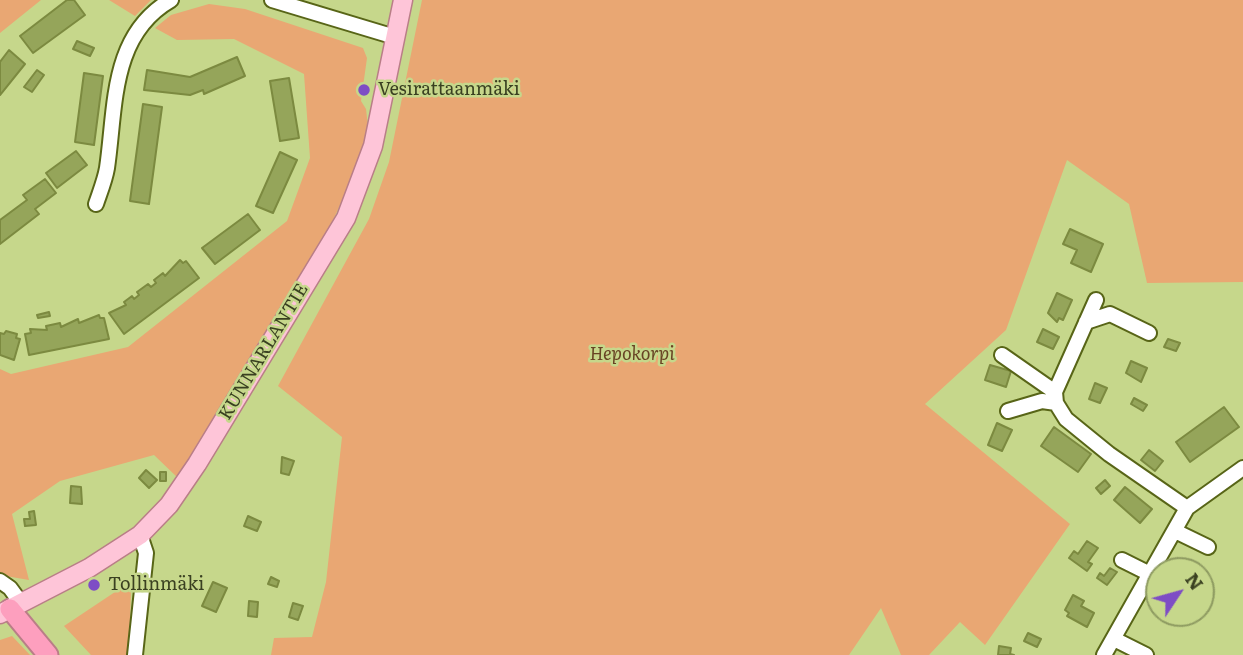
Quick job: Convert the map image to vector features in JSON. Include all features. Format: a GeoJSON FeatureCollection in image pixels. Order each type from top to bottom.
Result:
{"type":"FeatureCollection","features":[{"type":"Feature","properties":{"kind":"highway"},"geometry":{"type":"LineString","coordinates":[[11,608],[48,655]]}},
{"type":"Feature","properties":{"kind":"main road","name":"KUNNARLANTIE"},"geometry":{"type":"LineString","coordinates":[[11,608],[114,554],[140,535],[169,505],[197,464],[346,218],[373,146],[403,0]]}},
{"type":"Feature","properties":{"kind":"street"},"geometry":{"type":"LineString","coordinates":[[96,204],[106,171],[116,94],[126,48],[148,17],[172,0]]}},
{"type":"Feature","properties":{"kind":"street"},"geometry":{"type":"LineString","coordinates":[[272,0],[395,37]]}},
{"type":"Feature","properties":{"kind":"street"},"geometry":{"type":"LineString","coordinates":[[1056,398],[1096,300]]}},
{"type":"Feature","properties":{"kind":"street"},"geometry":{"type":"LineString","coordinates":[[1086,322],[1110,314],[1149,333]]}},
{"type":"Feature","properties":{"kind":"street"},"geometry":{"type":"LineString","coordinates":[[1002,355],[1056,398],[1066,419],[1187,508]]}},
{"type":"Feature","properties":{"kind":"street"},"geometry":{"type":"LineString","coordinates":[[1008,411],[1056,398]]}},
{"type":"Feature","properties":{"kind":"street"},"geometry":{"type":"LineString","coordinates":[[1160,557],[1187,508],[1243,468]]}},
{"type":"Feature","properties":{"kind":"street"},"geometry":{"type":"LineString","coordinates":[[1175,531],[1208,547]]}},
{"type":"Feature","properties":{"kind":"street"},"geometry":{"type":"LineString","coordinates":[[135,655],[146,553],[140,535]]}},
{"type":"Feature","properties":{"kind":"street"},"geometry":{"type":"LineString","coordinates":[[1122,560],[1145,572]]}},
{"type":"Feature","properties":{"kind":"street"},"geometry":{"type":"LineString","coordinates":[[0,581],[10,588],[11,608]]}},
{"type":"Feature","properties":{"kind":"street"},"geometry":{"type":"LineString","coordinates":[[1104,655],[1145,583]]}},
{"type":"Feature","properties":{"kind":"street"},"geometry":{"type":"LineString","coordinates":[[1114,639],[1146,654]]}},
{"type":"Feature","properties":{"kind":"green space"},"geometry":{"type":"Polygon","coordinates":[[[0,0],[41,0],[0,33],[0,0]]]}},
{"type":"Feature","properties":{"kind":"green space"},"geometry":{"type":"Polygon","coordinates":[[[109,0],[151,0],[135,16],[109,0]]]}},
{"type":"Feature","properties":{"kind":"green space","name":"Hepokorpi"},"geometry":{"type":"Polygon","coordinates":[[[422,0],[1243,0],[1243,282],[1147,283],[1129,204],[1067,160],[1006,330],[925,404],[1070,524],[985,645],[960,622],[929,655],[901,655],[881,608],[849,655],[271,655],[274,638],[312,637],[326,582],[342,437],[278,386],[369,219],[389,162],[422,0]]]}},
{"type":"Feature","properties":{"kind":"green space"},"geometry":{"type":"Polygon","coordinates":[[[209,4],[245,9],[363,48],[367,58],[361,101],[366,109],[368,127],[365,144],[325,238],[179,479],[154,455],[60,481],[12,514],[29,580],[0,575],[0,369],[11,374],[128,347],[287,221],[310,158],[304,74],[234,39],[177,40],[155,28],[171,15],[209,4]]]}},
{"type":"Feature","properties":{"kind":"green space"},"geometry":{"type":"Polygon","coordinates":[[[124,586],[131,588],[129,655],[91,655],[64,626],[124,586]]]}},
{"type":"Feature","properties":{"kind":"green space"},"geometry":{"type":"Polygon","coordinates":[[[12,636],[30,655],[0,655],[0,640],[12,636]]]}},
{"type":"Feature","properties":{"kind":"building"},"geometry":{"type":"Polygon","coordinates":[[[67,0],[74,0],[85,15],[33,53],[20,36],[67,0]]]}},
{"type":"Feature","properties":{"kind":"building"},"geometry":{"type":"Polygon","coordinates":[[[77,41],[94,48],[90,56],[73,49],[77,41]]]}},
{"type":"Feature","properties":{"kind":"building"},"geometry":{"type":"Polygon","coordinates":[[[9,50],[25,64],[0,95],[0,62],[9,50]]]}},
{"type":"Feature","properties":{"kind":"building"},"geometry":{"type":"Polygon","coordinates":[[[237,57],[245,76],[204,94],[203,90],[190,95],[144,90],[147,70],[190,77],[237,57]]]}},
{"type":"Feature","properties":{"kind":"building"},"geometry":{"type":"Polygon","coordinates":[[[37,70],[44,75],[32,92],[24,87],[37,70]]]}},
{"type":"Feature","properties":{"kind":"building"},"geometry":{"type":"Polygon","coordinates":[[[84,73],[103,76],[94,145],[75,142],[84,73]]]}},
{"type":"Feature","properties":{"kind":"building"},"geometry":{"type":"Polygon","coordinates":[[[289,78],[299,138],[280,141],[270,81],[289,78]]]}},
{"type":"Feature","properties":{"kind":"building"},"geometry":{"type":"Polygon","coordinates":[[[143,104],[162,107],[149,204],[130,201],[143,104]]]}},
{"type":"Feature","properties":{"kind":"building"},"geometry":{"type":"Polygon","coordinates":[[[76,151],[87,165],[57,188],[46,173],[76,151]]]}},
{"type":"Feature","properties":{"kind":"building"},"geometry":{"type":"Polygon","coordinates":[[[280,152],[297,160],[273,213],[256,206],[280,152]]]}},
{"type":"Feature","properties":{"kind":"building"},"geometry":{"type":"Polygon","coordinates":[[[45,179],[56,193],[35,209],[39,214],[0,244],[0,220],[27,200],[23,195],[45,179]]]}},
{"type":"Feature","properties":{"kind":"building"},"geometry":{"type":"Polygon","coordinates":[[[248,214],[260,230],[215,264],[202,248],[248,214]]]}},
{"type":"Feature","properties":{"kind":"building"},"geometry":{"type":"Polygon","coordinates":[[[1070,229],[1103,244],[1091,272],[1071,263],[1077,250],[1063,244],[1070,229]]]}},
{"type":"Feature","properties":{"kind":"building"},"geometry":{"type":"Polygon","coordinates":[[[180,260],[183,263],[186,261],[199,278],[124,334],[109,313],[126,305],[124,302],[132,296],[134,299],[139,295],[137,292],[148,284],[151,287],[156,283],[154,280],[163,273],[165,276],[180,260]]]}},
{"type":"Feature","properties":{"kind":"building"},"geometry":{"type":"Polygon","coordinates":[[[1057,293],[1072,300],[1063,320],[1059,318],[1057,322],[1048,313],[1057,293]]]}},
{"type":"Feature","properties":{"kind":"building"},"geometry":{"type":"Polygon","coordinates":[[[49,312],[50,316],[38,318],[37,315],[49,312]]]}},
{"type":"Feature","properties":{"kind":"building"},"geometry":{"type":"Polygon","coordinates":[[[99,315],[104,318],[109,339],[29,355],[25,334],[31,333],[30,329],[47,330],[46,326],[60,323],[61,327],[78,319],[79,323],[99,315]]]}},
{"type":"Feature","properties":{"kind":"building"},"geometry":{"type":"Polygon","coordinates":[[[1043,329],[1059,337],[1053,349],[1037,342],[1043,329]]]}},
{"type":"Feature","properties":{"kind":"building"},"geometry":{"type":"Polygon","coordinates":[[[6,331],[17,334],[16,338],[20,339],[14,360],[0,355],[0,333],[4,334],[6,331]]]}},
{"type":"Feature","properties":{"kind":"building"},"geometry":{"type":"Polygon","coordinates":[[[1168,339],[1180,343],[1176,351],[1164,347],[1168,339]]]}},
{"type":"Feature","properties":{"kind":"building"},"geometry":{"type":"Polygon","coordinates":[[[1131,361],[1147,368],[1141,382],[1126,373],[1131,361]]]}},
{"type":"Feature","properties":{"kind":"building"},"geometry":{"type":"Polygon","coordinates":[[[990,365],[1011,371],[1006,387],[985,380],[990,365]]]}},
{"type":"Feature","properties":{"kind":"building"},"geometry":{"type":"Polygon","coordinates":[[[1095,383],[1107,388],[1100,403],[1089,399],[1095,383]]]}},
{"type":"Feature","properties":{"kind":"building"},"geometry":{"type":"Polygon","coordinates":[[[1134,398],[1147,405],[1143,411],[1131,404],[1134,398]]]}},
{"type":"Feature","properties":{"kind":"building"},"geometry":{"type":"Polygon","coordinates":[[[1224,407],[1239,427],[1190,462],[1176,442],[1224,407]]]}},
{"type":"Feature","properties":{"kind":"building"},"geometry":{"type":"Polygon","coordinates":[[[997,423],[1012,430],[1002,451],[988,445],[997,423]]]}},
{"type":"Feature","properties":{"kind":"building"},"geometry":{"type":"Polygon","coordinates":[[[1054,427],[1091,454],[1078,472],[1041,446],[1054,427]]]}},
{"type":"Feature","properties":{"kind":"building"},"geometry":{"type":"Polygon","coordinates":[[[1149,450],[1163,461],[1155,471],[1141,460],[1149,450]]]}},
{"type":"Feature","properties":{"kind":"building"},"geometry":{"type":"Polygon","coordinates":[[[282,457],[294,461],[289,475],[281,473],[282,457]]]}},
{"type":"Feature","properties":{"kind":"building"},"geometry":{"type":"Polygon","coordinates":[[[146,470],[157,480],[149,488],[139,478],[146,470]]]}},
{"type":"Feature","properties":{"kind":"building"},"geometry":{"type":"Polygon","coordinates":[[[160,472],[166,472],[166,481],[160,481],[160,472]]]}},
{"type":"Feature","properties":{"kind":"building"},"geometry":{"type":"Polygon","coordinates":[[[1105,480],[1110,486],[1101,494],[1096,488],[1105,480]]]}},
{"type":"Feature","properties":{"kind":"building"},"geometry":{"type":"Polygon","coordinates":[[[71,486],[81,487],[82,504],[70,503],[71,486]]]}},
{"type":"Feature","properties":{"kind":"building"},"geometry":{"type":"Polygon","coordinates":[[[1125,487],[1152,509],[1140,523],[1114,500],[1125,487]]]}},
{"type":"Feature","properties":{"kind":"building"},"geometry":{"type":"Polygon","coordinates":[[[34,511],[36,525],[25,526],[24,519],[30,519],[29,512],[34,511]]]}},
{"type":"Feature","properties":{"kind":"building"},"geometry":{"type":"Polygon","coordinates":[[[248,516],[261,522],[257,531],[244,526],[248,516]]]}},
{"type":"Feature","properties":{"kind":"building"},"geometry":{"type":"Polygon","coordinates":[[[1087,541],[1098,548],[1088,562],[1092,564],[1087,571],[1069,558],[1074,551],[1078,554],[1087,541]]]}},
{"type":"Feature","properties":{"kind":"building"},"geometry":{"type":"Polygon","coordinates":[[[1110,568],[1117,572],[1107,585],[1097,578],[1100,573],[1104,576],[1110,568]]]}},
{"type":"Feature","properties":{"kind":"building"},"geometry":{"type":"Polygon","coordinates":[[[271,577],[279,581],[277,587],[268,584],[271,577]]]}},
{"type":"Feature","properties":{"kind":"building"},"geometry":{"type":"Polygon","coordinates":[[[213,582],[227,588],[216,612],[202,606],[213,582]]]}},
{"type":"Feature","properties":{"kind":"building"},"geometry":{"type":"Polygon","coordinates":[[[1073,595],[1084,601],[1081,606],[1094,613],[1087,627],[1067,616],[1069,613],[1065,610],[1073,595]]]}},
{"type":"Feature","properties":{"kind":"building"},"geometry":{"type":"Polygon","coordinates":[[[249,601],[258,602],[257,617],[248,616],[249,601]]]}},
{"type":"Feature","properties":{"kind":"building"},"geometry":{"type":"Polygon","coordinates":[[[293,603],[303,606],[298,620],[289,617],[293,603]]]}},
{"type":"Feature","properties":{"kind":"building"},"geometry":{"type":"Polygon","coordinates":[[[1028,633],[1041,639],[1037,647],[1024,641],[1028,633]]]}},
{"type":"Feature","properties":{"kind":"building"},"geometry":{"type":"Polygon","coordinates":[[[999,646],[1011,648],[1010,654],[1014,655],[998,655],[999,646]]]}},
{"type":"Feature","properties":{"kind":"place","name":"Vesirattaanmäki"},"geometry":{"type":"Point","coordinates":[364,90]}},
{"type":"Feature","properties":{"kind":"place","name":"Tollinmäki"},"geometry":{"type":"Point","coordinates":[94,585]}}]}
